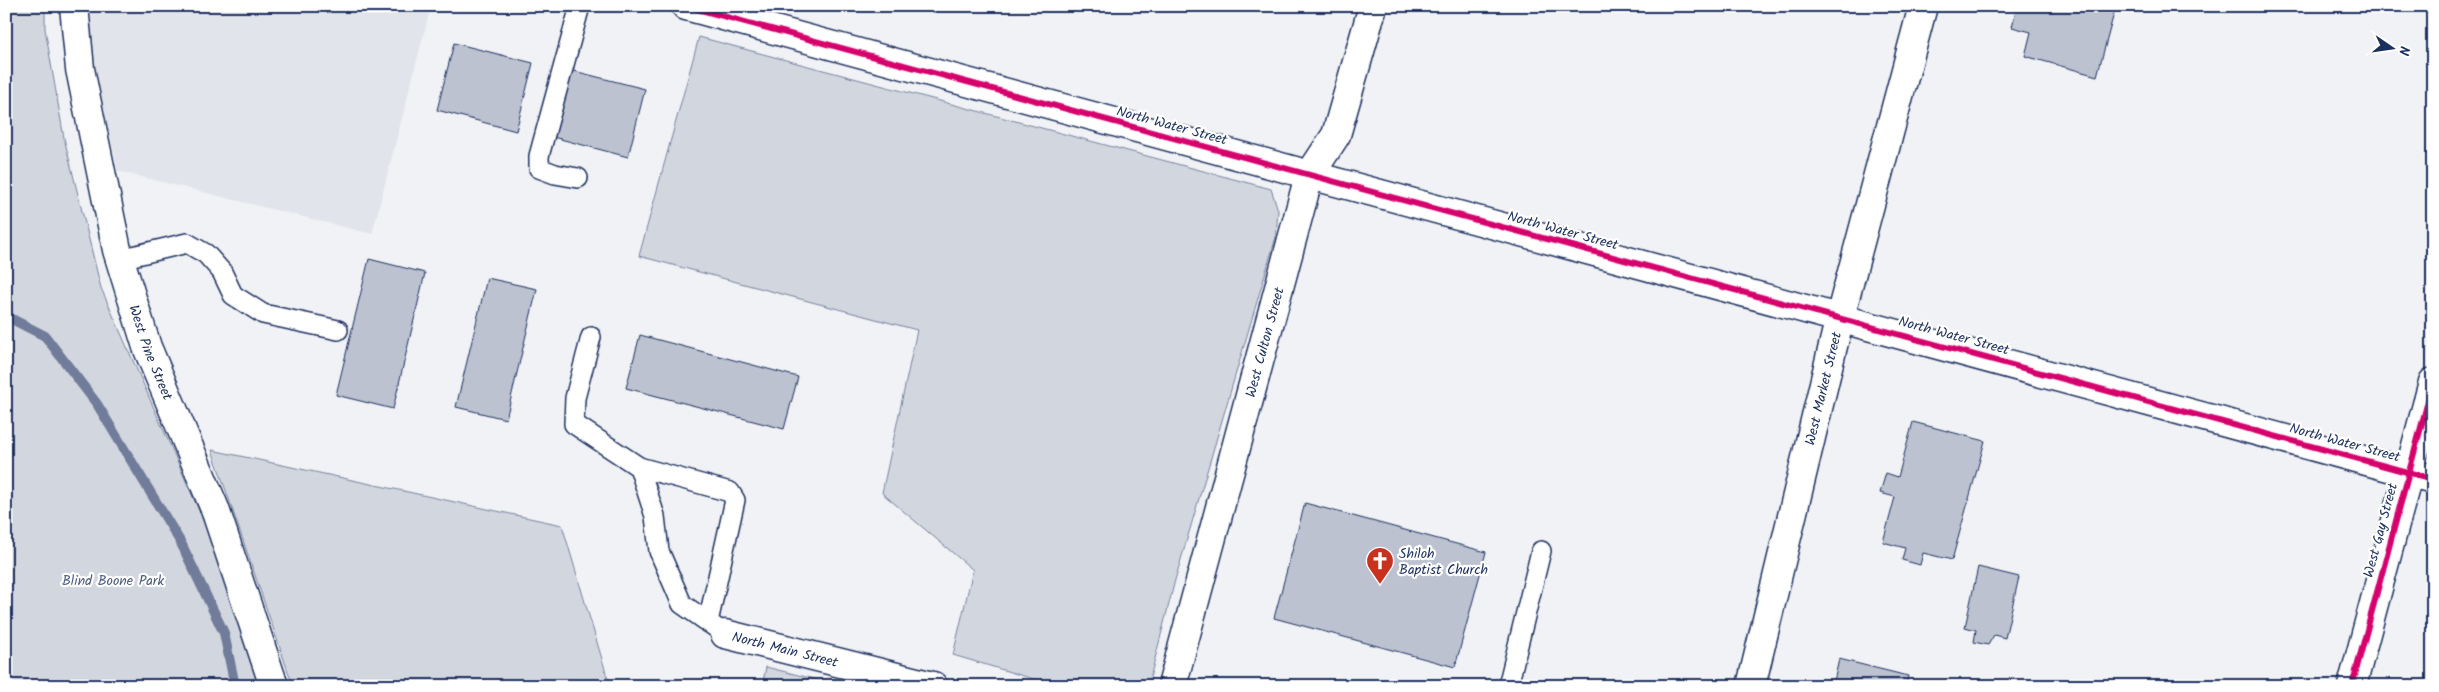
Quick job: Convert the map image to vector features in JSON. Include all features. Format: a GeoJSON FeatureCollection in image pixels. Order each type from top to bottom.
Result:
{"type":"FeatureCollection","features":[{"type":"Feature","properties":{"kind":"street","name":"West Pine Street"},"geometry":{"type":"LineString","coordinates":[[74,6],[80,69],[120,259],[147,347],[215,509],[274,686]]}},
{"type":"Feature","properties":{"kind":"street","name":"North Water Street"},"geometry":{"type":"LineString","coordinates":[[686,6],[1309,176],[1840,317],[2420,476]]}},
{"type":"Feature","properties":{"kind":"street","name":"West Culton Street"},"geometry":{"type":"LineString","coordinates":[[1172,686],[1309,176],[1336,134],[1373,6]]}},
{"type":"Feature","properties":{"kind":"street","name":"West Market Street"},"geometry":{"type":"LineString","coordinates":[[1751,686],[1840,317],[1923,6]]}},
{"type":"Feature","properties":{"kind":"street","name":"West Gay Street"},"geometry":{"type":"LineString","coordinates":[[2352,686],[2420,476],[2433,382]]}},
{"type":"Feature","properties":{"kind":"street","name":"North Main Street"},"geometry":{"type":"LineString","coordinates":[[717,628],[933,686]]}},
{"type":"Feature","properties":{"kind":"lane"},"geometry":{"type":"LineString","coordinates":[[578,178],[555,174],[538,168],[539,156],[580,6]]}},
{"type":"Feature","properties":{"kind":"lane"},"geometry":{"type":"LineString","coordinates":[[120,259],[187,243],[206,254],[222,272],[233,295],[263,314],[338,330]]}},
{"type":"Feature","properties":{"kind":"lane"},"geometry":{"type":"LineString","coordinates":[[591,338],[575,398],[574,424],[639,467],[730,492],[735,500],[717,628],[682,604],[659,552],[655,516],[639,467]]}},
{"type":"Feature","properties":{"kind":"lane"},"geometry":{"type":"LineString","coordinates":[[1508,686],[1541,551]]}},
{"type":"Feature","properties":{"kind":"shaded area"},"geometry":{"type":"Polygon","coordinates":[[[91,6],[431,6],[372,234],[118,171],[90,47],[91,6]]]}},
{"type":"Feature","properties":{"kind":"green space","name":"Blind Boone Park"},"geometry":{"type":"Polygon","coordinates":[[[6,6],[45,6],[45,29],[64,138],[101,288],[215,547],[260,686],[6,686],[6,6]]]}},
{"type":"Feature","properties":{"kind":"green space"},"geometry":{"type":"Polygon","coordinates":[[[699,37],[1271,189],[1278,210],[1276,237],[1175,580],[1148,686],[1057,686],[953,655],[973,570],[882,493],[917,330],[639,256],[699,37]]]}},
{"type":"Feature","properties":{"kind":"green space"},"geometry":{"type":"Polygon","coordinates":[[[212,450],[562,525],[610,686],[293,686],[212,450]]]}},
{"type":"Feature","properties":{"kind":"green space"},"geometry":{"type":"Polygon","coordinates":[[[766,667],[842,686],[762,686],[766,667]]]}},
{"type":"Feature","properties":{"kind":"building"},"geometry":{"type":"Polygon","coordinates":[[[2017,6],[2116,6],[2097,76],[2025,56],[2031,32],[2012,27],[2017,6]]]}},
{"type":"Feature","properties":{"kind":"building"},"geometry":{"type":"Polygon","coordinates":[[[454,43],[533,63],[516,131],[437,110],[454,43]]]}},
{"type":"Feature","properties":{"kind":"building"},"geometry":{"type":"Polygon","coordinates":[[[566,69],[645,89],[628,157],[549,136],[566,69]]]}},
{"type":"Feature","properties":{"kind":"building"},"geometry":{"type":"Polygon","coordinates":[[[369,259],[425,273],[393,409],[336,395],[369,259]]]}},
{"type":"Feature","properties":{"kind":"building"},"geometry":{"type":"Polygon","coordinates":[[[487,278],[537,289],[506,419],[456,407],[487,278]]]}},
{"type":"Feature","properties":{"kind":"building"},"geometry":{"type":"Polygon","coordinates":[[[640,335],[798,377],[784,429],[626,388],[640,335]]]}},
{"type":"Feature","properties":{"kind":"building"},"geometry":{"type":"Polygon","coordinates":[[[1913,422],[1985,441],[1952,560],[1923,553],[1920,565],[1902,560],[1905,548],[1883,542],[1895,497],[1880,493],[1886,473],[1898,477],[1913,422]]]}},
{"type":"Feature","properties":{"kind":"building","name":"Shiloh Baptist Church"},"geometry":{"type":"Polygon","coordinates":[[[1305,503],[1486,552],[1455,667],[1274,618],[1305,503]]]}},
{"type":"Feature","properties":{"kind":"building"},"geometry":{"type":"Polygon","coordinates":[[[1978,567],[2019,577],[2005,638],[1994,635],[1988,645],[1974,642],[1976,630],[1965,627],[1978,567]]]}},
{"type":"Feature","properties":{"kind":"building"},"geometry":{"type":"Polygon","coordinates":[[[1839,659],[1908,676],[1906,686],[1833,686],[1839,659]]]}},
{"type":"Feature","properties":{"kind":"waterway"},"geometry":{"type":"LineString","coordinates":[[6,316],[45,336],[97,404],[181,543],[224,633],[235,686]]}},
{"type":"Feature","properties":{"kind":"cycle path"},"geometry":{"type":"LineString","coordinates":[[686,6],[2433,479]]}},
{"type":"Feature","properties":{"kind":"cycle path"},"geometry":{"type":"LineString","coordinates":[[2352,686],[2433,382]]}},
{"type":"Feature","properties":{"kind":"place","name":"Shiloh Baptist Church"},"geometry":{"type":"Point","coordinates":[1380,585]}}]}
